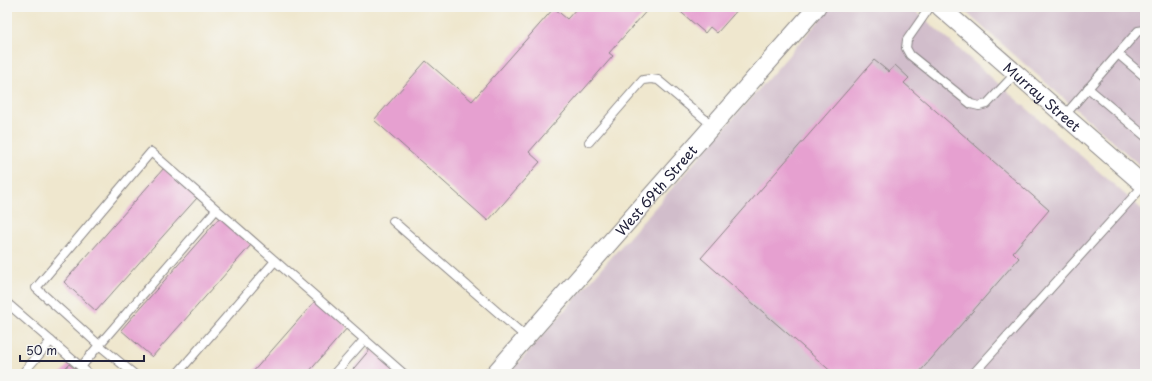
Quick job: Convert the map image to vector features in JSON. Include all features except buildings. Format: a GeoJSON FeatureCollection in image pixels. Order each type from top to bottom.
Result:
{"type":"FeatureCollection","features":[{"type":"Feature","properties":{"kind":"street","name":"West 69th Street"},"geometry":{"type":"LineString","coordinates":[[494,374],[817,7]]}},
{"type":"Feature","properties":{"kind":"street","name":"Murray Street"},"geometry":{"type":"LineString","coordinates":[[940,7],[1145,185]]}},
{"type":"Feature","properties":{"kind":"lane"},"geometry":{"type":"LineString","coordinates":[[930,7],[907,40],[906,48],[910,55],[971,104],[979,106],[987,104],[1016,73]]}},
{"type":"Feature","properties":{"kind":"lane"},"geometry":{"type":"LineString","coordinates":[[1064,116],[1138,31],[1145,30]]}},
{"type":"Feature","properties":{"kind":"lane"},"geometry":{"type":"LineString","coordinates":[[1118,54],[1145,77]]}},
{"type":"Feature","properties":{"kind":"lane"},"geometry":{"type":"LineString","coordinates":[[588,142],[643,80],[658,80],[713,126]]}},
{"type":"Feature","properties":{"kind":"lane"},"geometry":{"type":"LineString","coordinates":[[1088,88],[1145,136]]}},
{"type":"Feature","properties":{"kind":"lane"},"geometry":{"type":"LineString","coordinates":[[134,374],[99,345],[36,288],[151,152],[404,374]]}},
{"type":"Feature","properties":{"kind":"lane"},"geometry":{"type":"LineString","coordinates":[[973,374],[1145,185]]}},
{"type":"Feature","properties":{"kind":"lane"},"geometry":{"type":"LineString","coordinates":[[81,367],[216,210]]}},
{"type":"Feature","properties":{"kind":"lane"},"geometry":{"type":"LineString","coordinates":[[393,221],[526,337]]}},
{"type":"Feature","properties":{"kind":"lane"},"geometry":{"type":"LineString","coordinates":[[177,374],[275,261]]}},
{"type":"Feature","properties":{"kind":"lane"},"geometry":{"type":"LineString","coordinates":[[7,304],[89,374]]}},
{"type":"Feature","properties":{"kind":"lane"},"geometry":{"type":"LineString","coordinates":[[334,374],[364,340]]}},
{"type":"Feature","properties":{"kind":"lane"},"geometry":{"type":"LineString","coordinates":[[22,374],[51,341]]}},
{"type":"Feature","properties":{"kind":"shaded area"},"geometry":{"type":"Polygon","coordinates":[[[831,7],[911,7],[1145,212],[1145,374],[509,374],[831,7]]]}},
{"type":"Feature","properties":{"kind":"shaded area"},"geometry":{"type":"Polygon","coordinates":[[[960,7],[1145,7],[1145,170],[1086,118],[960,7]]]}}]}
